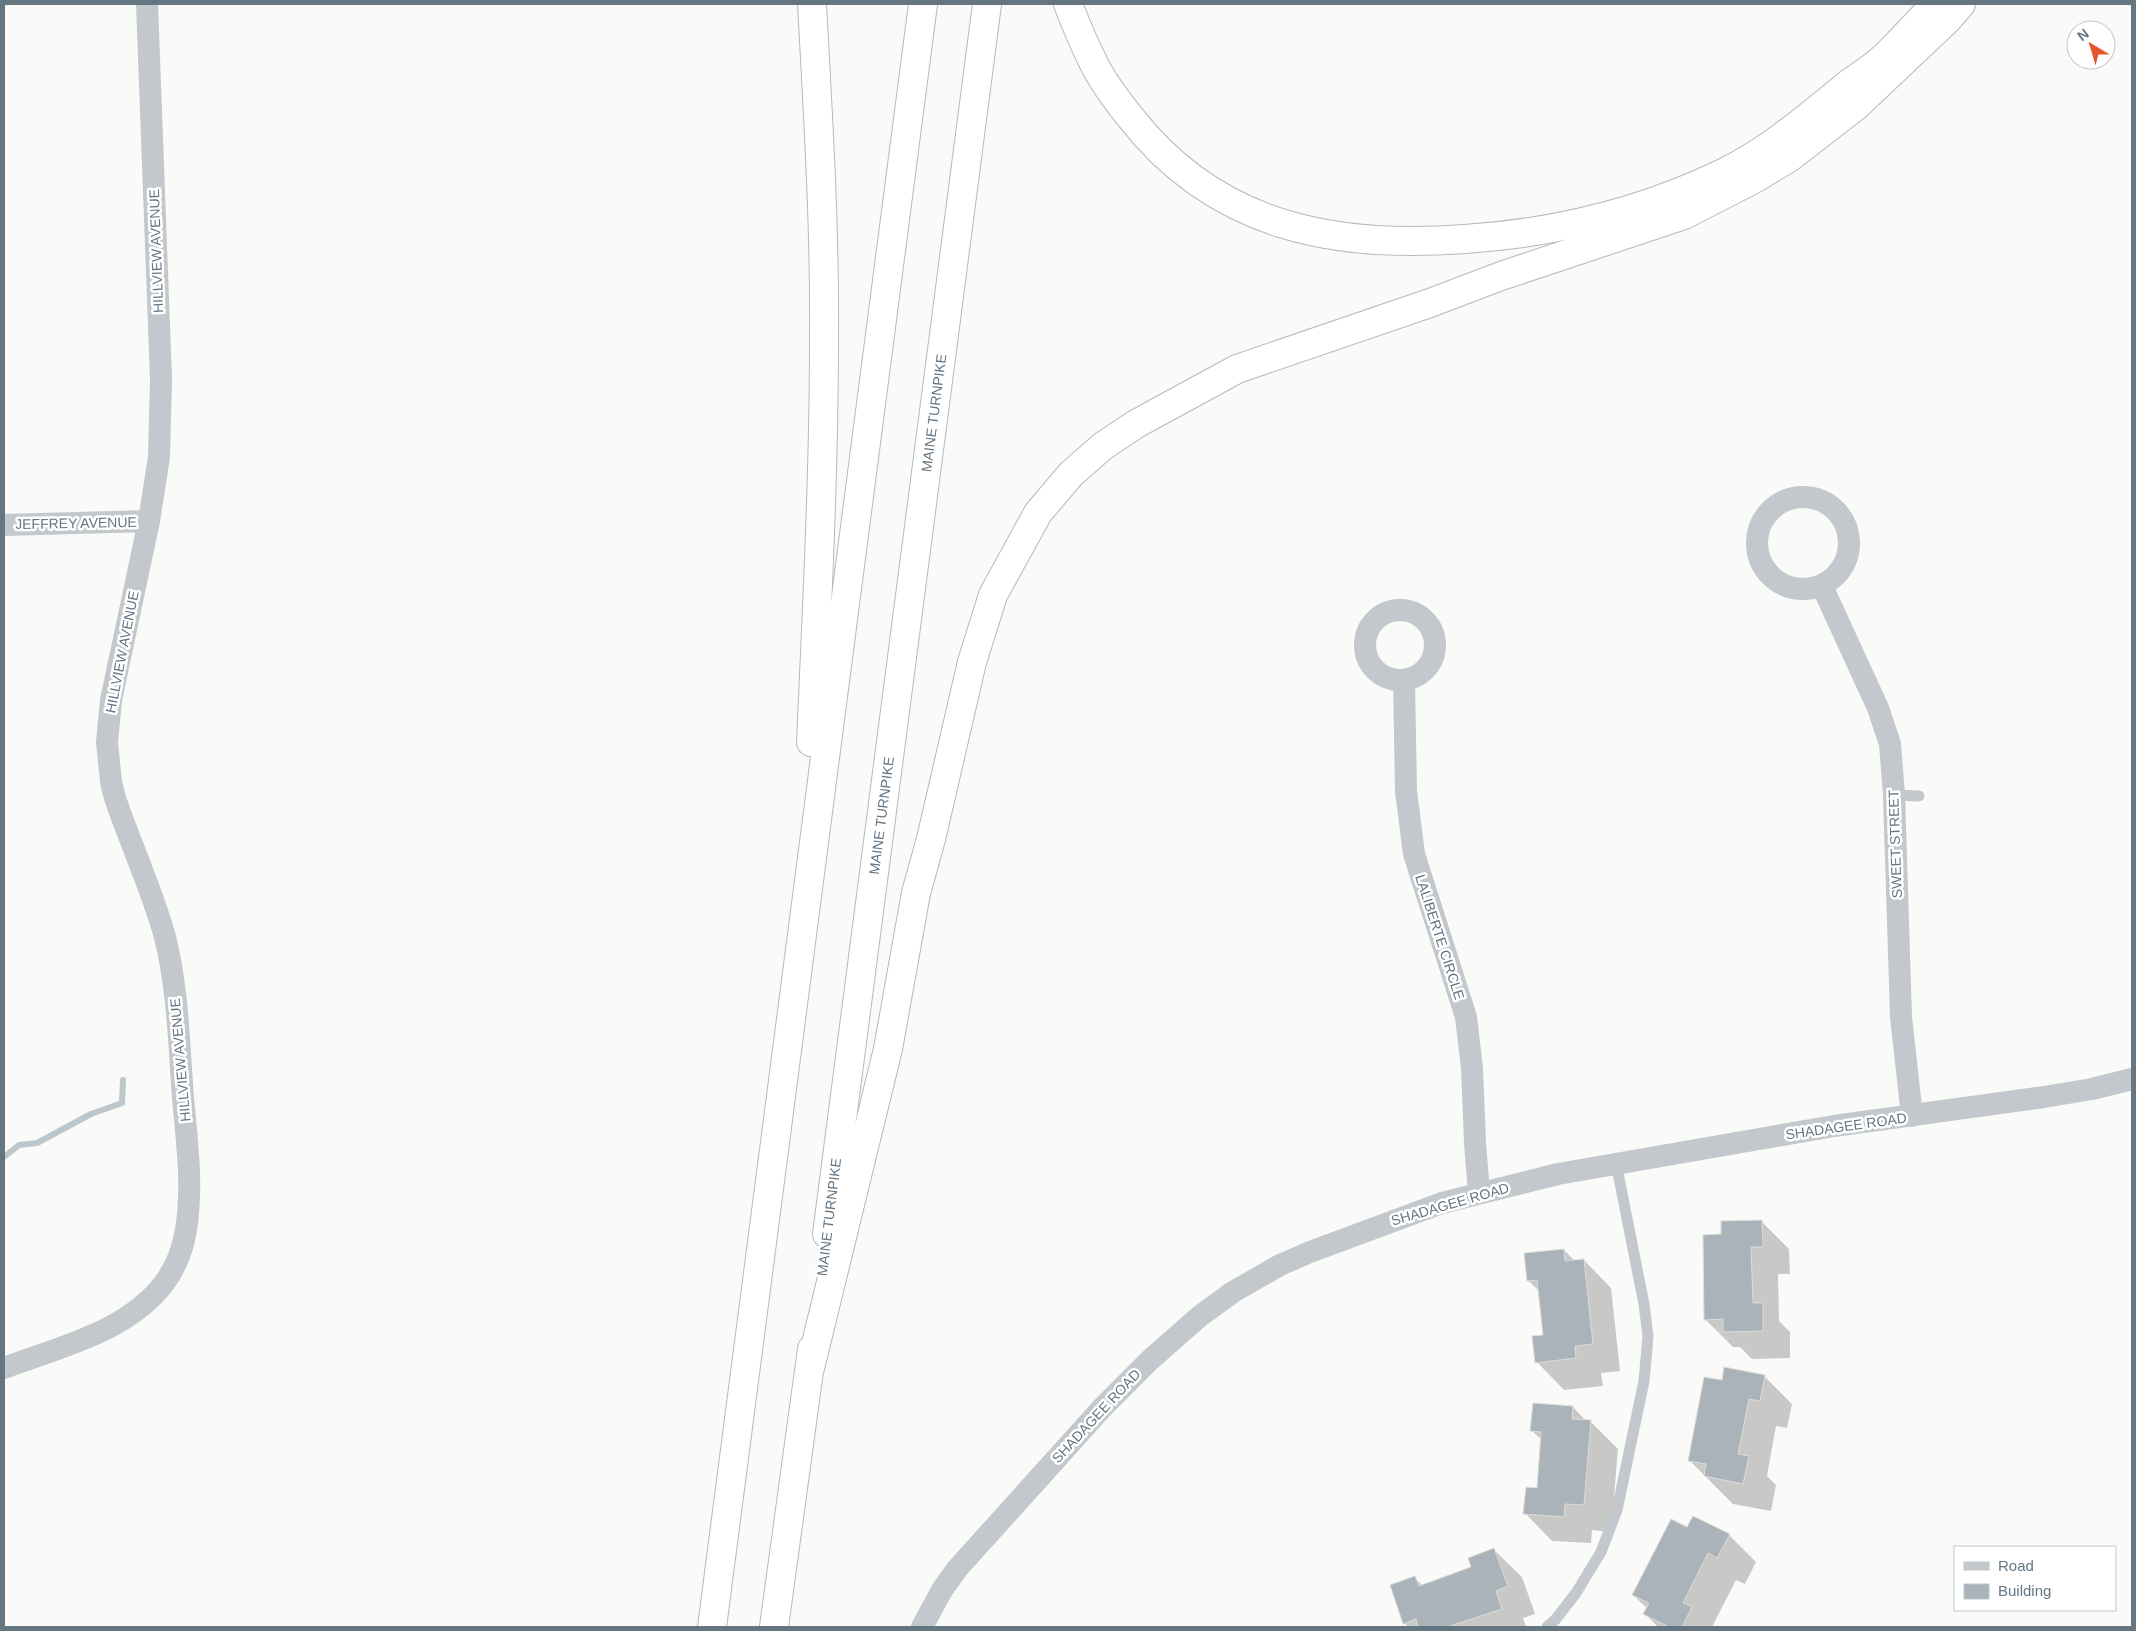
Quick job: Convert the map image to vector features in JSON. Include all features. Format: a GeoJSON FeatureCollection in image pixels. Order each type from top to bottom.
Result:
{"type":"FeatureCollection","features":[{"type":"Feature","properties":{"kind":"highway"},"geometry":{"type":"LineString","coordinates":[[802,931],[819,549],[824,336],[822,207],[812,4]]}},
{"type":"Feature","properties":{"kind":"highway"},"geometry":{"type":"LineString","coordinates":[[712,1627],[923,4]]}},
{"type":"Feature","properties":{"kind":"highway","name":"MAINE TURNPIKE"},"geometry":{"type":"LineString","coordinates":[[774,1627],[810,1368],[987,4]]}},
{"type":"Feature","properties":{"kind":"highway"},"geometry":{"type":"LineString","coordinates":[[1068,4],[1095,67],[1111,92],[1139,128],[1161,152],[1193,178],[1240,208],[1270,221],[1330,236],[1396,242],[1488,238],[1540,232],[1634,208],[1724,172],[1762,150],[1828,103],[1882,60],[1936,4]]}},
{"type":"Feature","properties":{"kind":"highway"},"geometry":{"type":"LineString","coordinates":[[810,1368],[888,1048],[916,893],[931,839],[972,662],[993,595],[1038,514],[1071,474],[1103,446],[1136,424],[1237,369],[1430,303],[1501,276],[1684,215],[1754,179],[1789,158],[1855,108],[1947,20],[1960,4]]}},
{"type":"Feature","properties":{"kind":"street","name":"HILLVIEW AVENUE"},"geometry":{"type":"LineString","coordinates":[[4,1368],[100,1332],[121,1321],[153,1295],[164,1282],[181,1250],[189,1210],[178,1023],[171,965],[155,905],[115,798],[107,750],[111,700],[149,522],[159,457],[161,379],[147,4]]}},
{"type":"Feature","properties":{"kind":"street"},"geometry":{"type":"LineString","coordinates":[[1796,497],[1817,499],[1830,505],[1843,521],[1849,540],[1848,554],[1843,567],[1834,578],[1822,586],[1795,589],[1781,585],[1770,577],[1762,566],[1757,553],[1756,539],[1759,526],[1766,513],[1777,504],[1796,497]]}},
{"type":"Feature","properties":{"kind":"street","name":"JEFFREY AVENUE"},"geometry":{"type":"LineString","coordinates":[[4,525],[149,522]]}},
{"type":"Feature","properties":{"kind":"street","name":"SWEET STREET"},"geometry":{"type":"LineString","coordinates":[[1822,586],[1885,726],[1893,766],[1901,1017],[1912,1116]]}},
{"type":"Feature","properties":{"kind":"street","name":"LALIBERTE CIRCLE"},"geometry":{"type":"LineString","coordinates":[[1404,680],[1406,791],[1414,854],[1466,1017],[1472,1068],[1479,1193]]}},
{"type":"Feature","properties":{"kind":"street","name":"SHADAGEE ROAD"},"geometry":{"type":"LineString","coordinates":[[922,1627],[942,1590],[957,1569],[1103,1407],[1150,1360],[1200,1316],[1256,1278],[1310,1252],[1408,1214],[1479,1193],[1616,1163],[1834,1126],[2044,1098],[2132,1079]]}},
{"type":"Feature","properties":{"kind":"lane"},"geometry":{"type":"LineString","coordinates":[[1894,795],[1919,796]]}},
{"type":"Feature","properties":{"kind":"lane"},"geometry":{"type":"LineString","coordinates":[[1547,1627],[1555,1620],[1576,1593],[1601,1552],[1617,1510],[1644,1381],[1648,1336],[1644,1304],[1616,1163]]}},
{"type":"Feature","properties":{"kind":"building"},"geometry":{"type":"Polygon","coordinates":[[[1762,1220],[1763,1247],[1751,1247],[1753,1303],[1763,1303],[1763,1331],[1723,1332],[1723,1319],[1704,1320],[1703,1235],[1721,1234],[1721,1221],[1762,1220]]]}},
{"type":"Feature","properties":{"kind":"building"},"geometry":{"type":"Polygon","coordinates":[[[1564,1249],[1565,1261],[1584,1259],[1593,1344],[1575,1346],[1576,1358],[1535,1363],[1532,1336],[1543,1335],[1537,1280],[1527,1281],[1524,1253],[1564,1249]]]}},
{"type":"Feature","properties":{"kind":"building"},"geometry":{"type":"Polygon","coordinates":[[[1724,1367],[1765,1375],[1760,1401],[1749,1399],[1738,1454],[1749,1456],[1743,1484],[1704,1476],[1706,1464],[1688,1461],[1704,1377],[1722,1380],[1724,1367]]]}},
{"type":"Feature","properties":{"kind":"building"},"geometry":{"type":"Polygon","coordinates":[[[1533,1403],[1573,1406],[1572,1419],[1591,1420],[1584,1505],[1565,1504],[1564,1517],[1523,1514],[1526,1487],[1537,1488],[1541,1432],[1530,1431],[1533,1403]]]}},
{"type":"Feature","properties":{"kind":"building"},"geometry":{"type":"Polygon","coordinates":[[[1693,1516],[1730,1534],[1717,1558],[1708,1553],[1683,1603],[1692,1607],[1682,1627],[1669,1627],[1643,1614],[1649,1603],[1632,1595],[1671,1519],[1687,1527],[1693,1516]]]}},
{"type":"Feature","properties":{"kind":"building"},"geometry":{"type":"Polygon","coordinates":[[[1494,1548],[1508,1586],[1496,1591],[1502,1609],[1447,1627],[1418,1627],[1416,1619],[1403,1624],[1390,1585],[1415,1576],[1419,1586],[1471,1567],[1468,1558],[1494,1548]]]}},
{"type":"Feature","properties":{"kind":"waterway"},"geometry":{"type":"LineString","coordinates":[[4,1157],[19,1145],[37,1143],[91,1114],[122,1103],[123,1080]]}}]}
